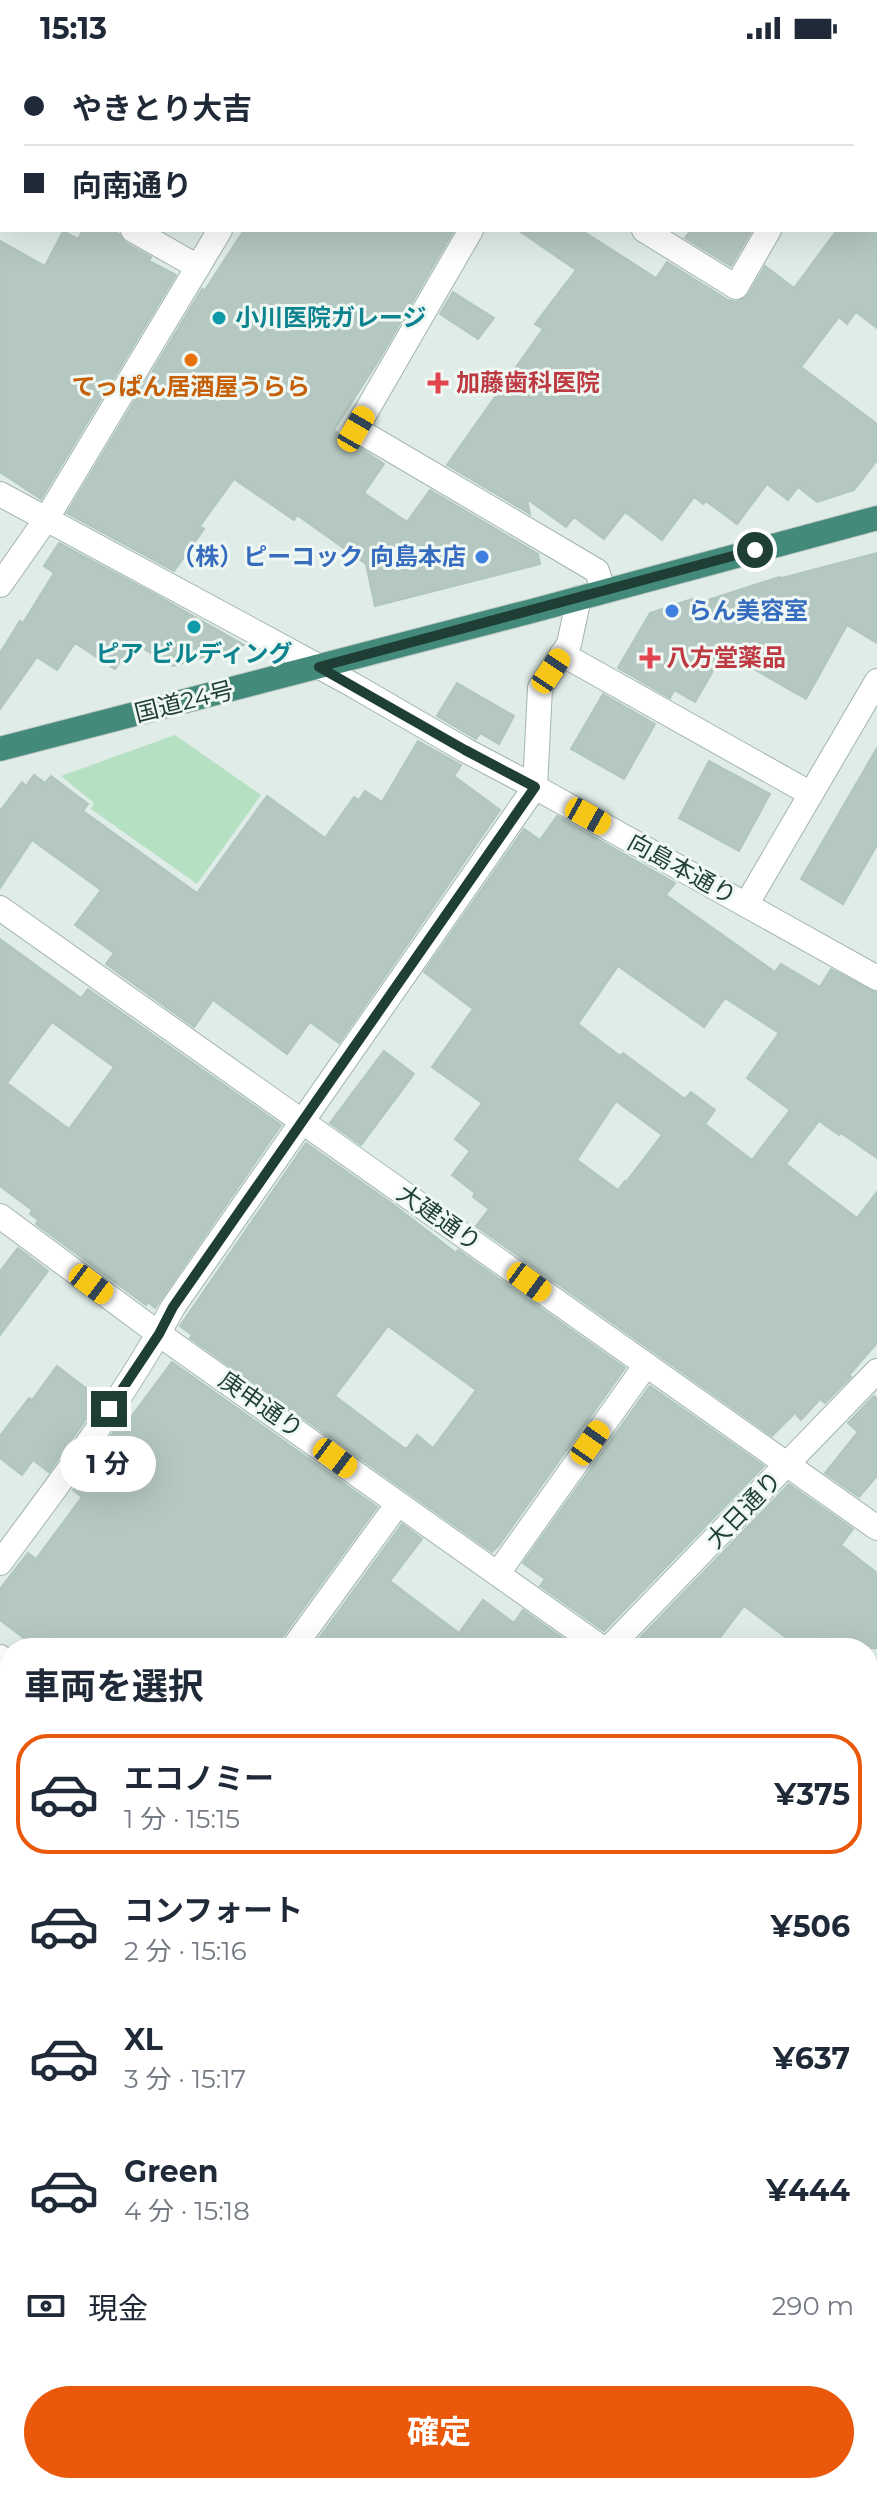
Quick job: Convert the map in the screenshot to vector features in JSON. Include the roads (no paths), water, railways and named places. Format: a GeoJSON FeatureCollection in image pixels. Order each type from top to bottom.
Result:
{"type":"FeatureCollection","features":[{"type":"Feature","properties":{"kind":"highway","name":"国道24号"},"geometry":{"type":"LineString","coordinates":[[0,749],[877,518]]}},
{"type":"Feature","properties":{"kind":"street"},"geometry":{"type":"LineString","coordinates":[[137,232],[198,267]]}},
{"type":"Feature","properties":{"kind":"street"},"geometry":{"type":"LineString","coordinates":[[0,585],[47,518],[219,232]]}},
{"type":"Feature","properties":{"kind":"street"},"geometry":{"type":"LineString","coordinates":[[470,232],[356,429],[597,571],[603,590]]}},
{"type":"Feature","properties":{"kind":"street"},"geometry":{"type":"LineString","coordinates":[[647,232],[736,287],[768,232]]}},
{"type":"Feature","properties":{"kind":"street","name":"向島本通り"},"geometry":{"type":"LineString","coordinates":[[0,494],[319,667],[877,978]]}},
{"type":"Feature","properties":{"kind":"street"},"geometry":{"type":"LineString","coordinates":[[0,1563],[93,1433],[159,1334],[173,1307],[535,787],[540,688],[569,644],[579,598]]}},
{"type":"Feature","properties":{"kind":"street"},"geometry":{"type":"LineString","coordinates":[[562,654],[811,794]]}},
{"type":"Feature","properties":{"kind":"street"},"geometry":{"type":"LineString","coordinates":[[746,905],[877,681]]}},
{"type":"Feature","properties":{"kind":"street","name":"大建通り"},"geometry":{"type":"LineString","coordinates":[[0,908],[877,1528]]}},
{"type":"Feature","properties":{"kind":"street","name":"庚申通り"},"geometry":{"type":"LineString","coordinates":[[0,1216],[397,1505],[588,1638]]}},
{"type":"Feature","properties":{"kind":"street"},"geometry":{"type":"LineString","coordinates":[[498,1573],[646,1365]]}},
{"type":"Feature","properties":{"kind":"street","name":"大日通り"},"geometry":{"type":"LineString","coordinates":[[619,1638],[877,1371]]}},
{"type":"Feature","properties":{"kind":"street"},"geometry":{"type":"LineString","coordinates":[[300,1638],[397,1505]]}},
{"type":"Feature","properties":{"kind":"place","name":"小川医院ガレージ"},"geometry":{"type":"Point","coordinates":[219,318]}},
{"type":"Feature","properties":{"kind":"place","name":"てっぱん居酒屋うらら"},"geometry":{"type":"Point","coordinates":[191,360]}},
{"type":"Feature","properties":{"kind":"place","name":"加藤歯科医院"},"geometry":{"type":"Point","coordinates":[438,383]}},
{"type":"Feature","properties":{"kind":"place","name":"（株）ピーコック 向島本店"},"geometry":{"type":"Point","coordinates":[482,557]}},
{"type":"Feature","properties":{"kind":"place","name":"らん美容室"},"geometry":{"type":"Point","coordinates":[672,611]}},
{"type":"Feature","properties":{"kind":"place","name":"ピア ビルディング"},"geometry":{"type":"Point","coordinates":[194,627]}},
{"type":"Feature","properties":{"kind":"place","name":"八方堂薬品"},"geometry":{"type":"Point","coordinates":[650,658]}}]}
